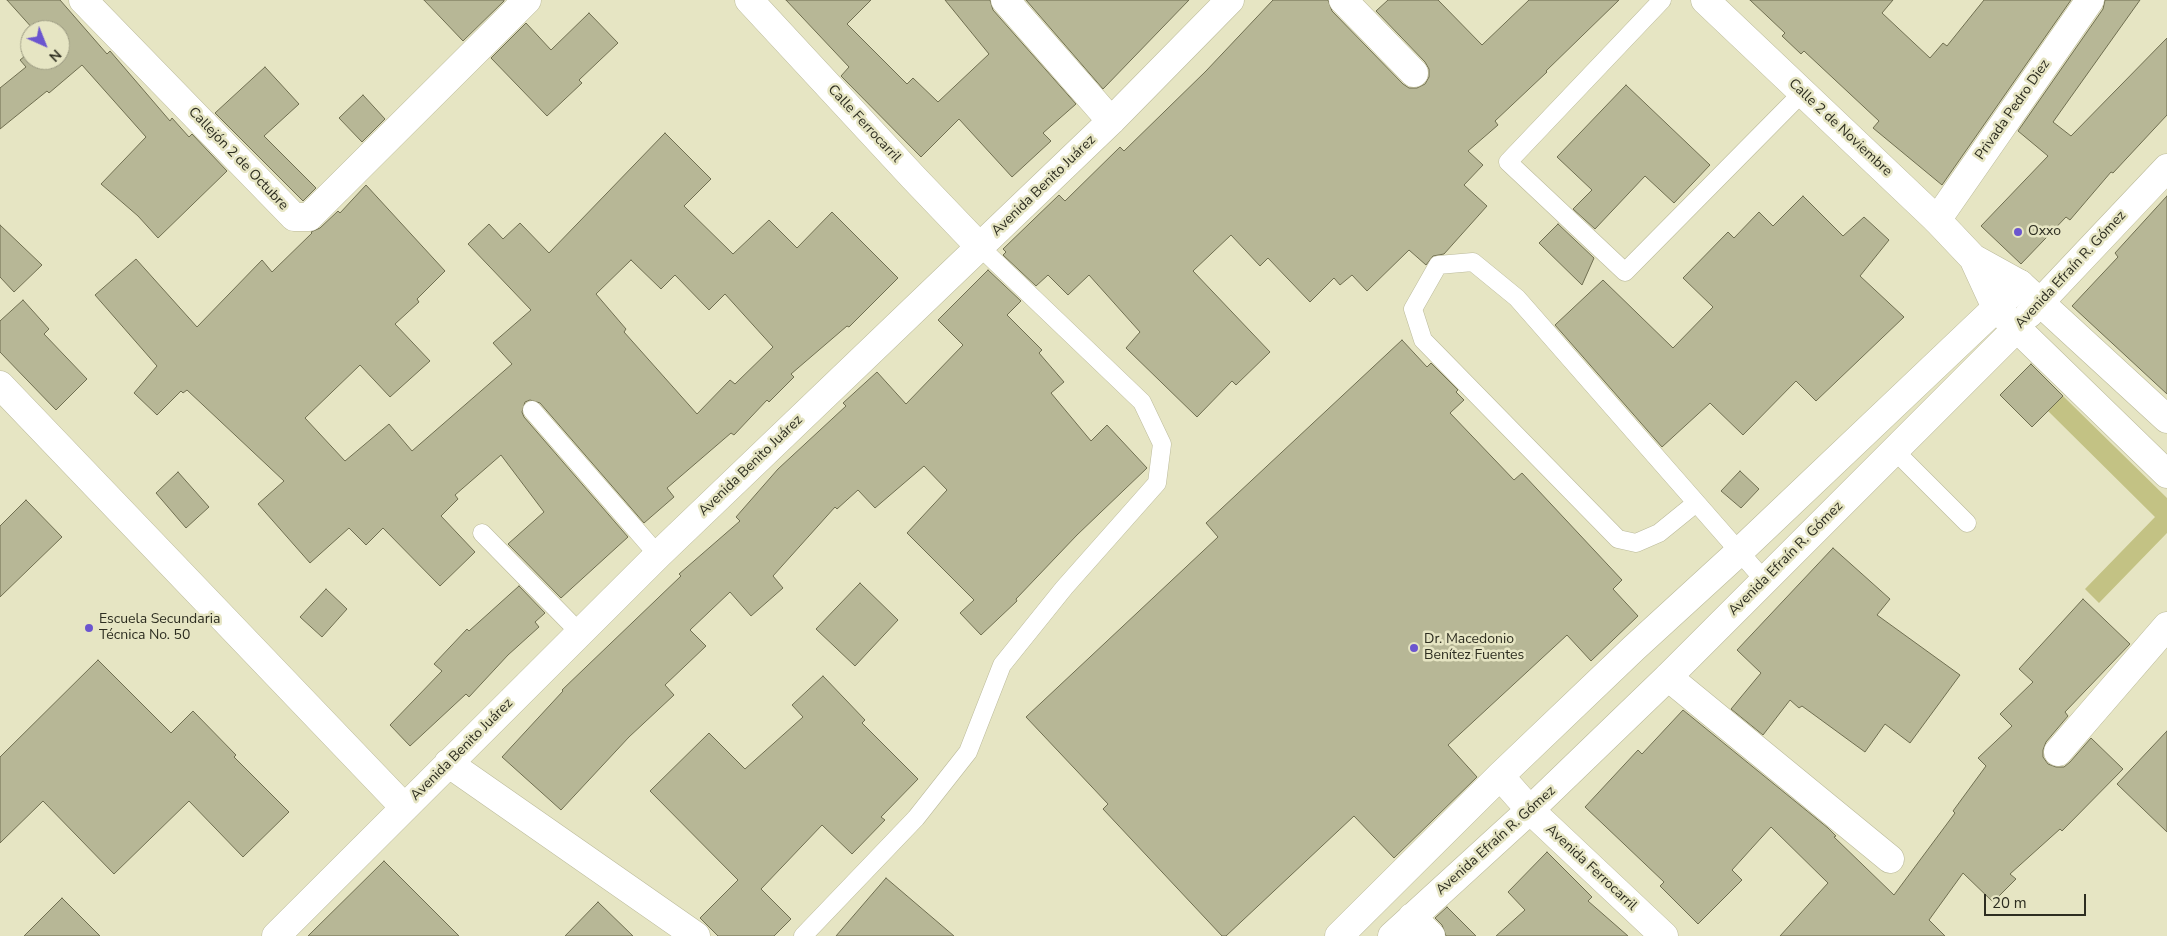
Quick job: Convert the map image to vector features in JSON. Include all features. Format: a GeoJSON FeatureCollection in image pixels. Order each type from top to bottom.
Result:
{"type":"FeatureCollection","features":[{"type":"Feature","properties":{"kind":"street","name":"Callejón 2 de Octubre"},"geometry":{"type":"LineString","coordinates":[[83,0],[294,217],[309,217],[527,0]]}},
{"type":"Feature","properties":{"kind":"street","name":"Calle Ferrocarril"},"geometry":{"type":"LineString","coordinates":[[749,0],[980,247]]}},
{"type":"Feature","properties":{"kind":"street"},"geometry":{"type":"LineString","coordinates":[[1005,0],[1111,121]]}},
{"type":"Feature","properties":{"kind":"street","name":"Avenida Benito Juárez"},"geometry":{"type":"LineString","coordinates":[[281,934],[404,807],[658,555],[1111,121],[1230,0]]}},
{"type":"Feature","properties":{"kind":"street"},"geometry":{"type":"LineString","coordinates":[[1343,0],[1414,73]]}},
{"type":"Feature","properties":{"kind":"street","name":"Calle 2 de Noviembre"},"geometry":{"type":"LineString","coordinates":[[1705,0],[1937,220],[1973,258],[2020,284],[2167,419]]}},
{"type":"Feature","properties":{"kind":"street","name":"Privada Pedro Diez"},"geometry":{"type":"LineString","coordinates":[[1937,220],[2090,0]]}},
{"type":"Feature","properties":{"kind":"street","name":"Avenida Efraín R. Gómez"},"geometry":{"type":"LineString","coordinates":[[1392,936],[1530,810],[1765,581],[2017,328],[2167,168]]}},
{"type":"Feature","properties":{"kind":"street","name":"Calle 2 de Noviembre"},"geometry":{"type":"LineString","coordinates":[[1973,258],[1996,308],[2167,474]]}},
{"type":"Feature","properties":{"kind":"street","name":"Avenida Efraín R. Gómez"},"geometry":{"type":"LineString","coordinates":[[1339,936],[1500,776],[1634,648],[1740,551],[2020,284]]}},
{"type":"Feature","properties":{"kind":"street"},"geometry":{"type":"LineString","coordinates":[[0,385],[404,807]]}},
{"type":"Feature","properties":{"kind":"street"},"geometry":{"type":"LineString","coordinates":[[2058,752],[2167,626]]}},
{"type":"Feature","properties":{"kind":"street"},"geometry":{"type":"LineString","coordinates":[[1668,677],[1890,859]]}},
{"type":"Feature","properties":{"kind":"street"},"geometry":{"type":"LineString","coordinates":[[448,763],[696,936]]}},
{"type":"Feature","properties":{"kind":"street","name":"Avenida Ferrocarril"},"geometry":{"type":"LineString","coordinates":[[1500,776],[1530,810],[1664,936]]}},
{"type":"Feature","properties":{"kind":"street"},"geometry":{"type":"LineString","coordinates":[[1412,917],[1431,936]]}},
{"type":"Feature","properties":{"kind":"lane"},"geometry":{"type":"LineString","coordinates":[[1662,0],[1508,162],[1625,272],[1802,93]]}},
{"type":"Feature","properties":{"kind":"lane"},"geometry":{"type":"LineString","coordinates":[[802,936],[916,818],[968,752],[1002,665],[1064,588],[1156,482],[1162,444],[1142,402],[980,247]]}},
{"type":"Feature","properties":{"kind":"lane"},"geometry":{"type":"LineString","coordinates":[[1696,503],[1659,533],[1636,543],[1618,538],[1423,340],[1413,309],[1438,266],[1473,262],[1517,298],[1765,581]]}},
{"type":"Feature","properties":{"kind":"lane"},"geometry":{"type":"LineString","coordinates":[[532,410],[658,555]]}},
{"type":"Feature","properties":{"kind":"lane"},"geometry":{"type":"LineString","coordinates":[[1895,451],[1967,523]]}},
{"type":"Feature","properties":{"kind":"lane"},"geometry":{"type":"LineString","coordinates":[[482,533],[580,633]]}},
{"type":"Feature","properties":{"kind":"shaded area"},"geometry":{"type":"Polygon","coordinates":[[[2063,396],[2167,498],[2167,533],[2099,603],[2085,589],[2155,517],[2048,411],[2063,396]]]}},
{"type":"Feature","properties":{"kind":"building"},"geometry":{"type":"Polygon","coordinates":[[[7,0],[60,0],[107,54],[110,51],[170,121],[172,118],[189,137],[192,134],[227,171],[158,238],[138,216],[101,184],[146,137],[82,65],[49,93],[47,91],[0,129],[0,88],[22,70],[70,70],[70,20],[25,20],[7,0]]]}},
{"type":"Feature","properties":{"kind":"building"},"geometry":{"type":"Polygon","coordinates":[[[424,0],[504,0],[504,1],[463,41],[424,0]]]}},
{"type":"Feature","properties":{"kind":"building"},"geometry":{"type":"Polygon","coordinates":[[[786,0],[871,0],[847,24],[907,84],[913,78],[938,102],[989,54],[945,0],[990,0],[993,10],[1076,104],[1043,133],[1051,141],[1012,177],[959,119],[921,157],[841,76],[849,67],[786,0]]]}},
{"type":"Feature","properties":{"kind":"building"},"geometry":{"type":"Polygon","coordinates":[[[1026,0],[1189,0],[1103,89],[1026,0]]]}},
{"type":"Feature","properties":{"kind":"building"},"geometry":{"type":"Polygon","coordinates":[[[1273,0],[1328,0],[1332,11],[1403,84],[1409,88],[1417,88],[1425,84],[1429,77],[1429,69],[1425,62],[1376,11],[1388,0],[1438,0],[1482,45],[1529,0],[1619,0],[1495,121],[1498,125],[1468,151],[1483,165],[1464,185],[1487,206],[1444,254],[1433,256],[1426,265],[1409,250],[1367,291],[1352,275],[1340,285],[1334,278],[1310,302],[1268,258],[1260,266],[1231,235],[1193,271],[1270,352],[1236,385],[1232,381],[1197,417],[1126,348],[1140,332],[1089,275],[1068,295],[1048,275],[1036,286],[1003,255],[1006,252],[1003,249],[1059,195],[1065,201],[1120,147],[1124,151],[1206,71],[1273,0]]]}},
{"type":"Feature","properties":{"kind":"building"},"geometry":{"type":"Polygon","coordinates":[[[1750,0],[1893,0],[1882,13],[1930,58],[1943,43],[1947,46],[1984,0],[2071,0],[1942,185],[1873,128],[1879,121],[1804,51],[1801,54],[1782,36],[1785,33],[1750,0]]]}},
{"type":"Feature","properties":{"kind":"building"},"geometry":{"type":"Polygon","coordinates":[[[2105,0],[2140,0],[2053,122],[2071,136],[2167,38],[2167,115],[2113,173],[2111,172],[2070,220],[2066,217],[2021,264],[1981,226],[2048,156],[2018,131],[2103,9],[2105,0]]]}},
{"type":"Feature","properties":{"kind":"building"},"geometry":{"type":"Polygon","coordinates":[[[589,13],[618,43],[579,80],[582,83],[547,116],[491,58],[526,23],[551,50],[589,13]]]}},
{"type":"Feature","properties":{"kind":"building"},"geometry":{"type":"Polygon","coordinates":[[[265,67],[299,104],[264,136],[316,188],[303,201],[215,113],[265,67]]]}},
{"type":"Feature","properties":{"kind":"building"},"geometry":{"type":"Polygon","coordinates":[[[1626,85],[1710,165],[1674,203],[1645,176],[1595,229],[1573,209],[1592,190],[1557,157],[1626,85]]]}},
{"type":"Feature","properties":{"kind":"building"},"geometry":{"type":"Polygon","coordinates":[[[363,95],[385,119],[362,142],[339,118],[363,95]]]}},
{"type":"Feature","properties":{"kind":"building"},"geometry":{"type":"Polygon","coordinates":[[[665,133],[711,179],[684,206],[733,254],[769,220],[797,248],[832,212],[898,278],[849,327],[847,326],[791,374],[794,377],[769,402],[767,400],[734,435],[731,433],[667,488],[674,497],[644,523],[540,403],[530,400],[525,402],[522,412],[524,417],[628,537],[561,598],[508,544],[544,512],[501,455],[455,495],[458,499],[441,516],[475,552],[440,586],[383,528],[366,545],[349,528],[310,563],[258,504],[284,481],[187,390],[183,393],[181,391],[157,415],[134,393],[157,366],[95,295],[136,259],[197,327],[262,260],[272,272],[311,232],[320,228],[338,211],[340,213],[366,185],[445,271],[417,299],[419,302],[395,324],[430,361],[390,397],[360,365],[305,418],[345,461],[389,424],[412,451],[512,364],[493,343],[531,310],[468,244],[489,224],[503,239],[520,223],[549,253],[665,133]],[[631,260],[596,294],[626,329],[624,332],[697,414],[730,380],[735,384],[773,347],[725,294],[709,310],[675,275],[661,289],[631,260]]]}},
{"type":"Feature","properties":{"kind":"building"},"geometry":{"type":"Polygon","coordinates":[[[1803,196],[1843,236],[1864,217],[1889,240],[1860,276],[1904,317],[1816,401],[1796,381],[1743,435],[1710,403],[1662,447],[1555,325],[1603,280],[1673,348],[1713,307],[1683,278],[1728,232],[1734,238],[1759,212],[1773,226],[1803,196]]]}},
{"type":"Feature","properties":{"kind":"building"},"geometry":{"type":"Polygon","coordinates":[[[2167,196],[2167,394],[2072,306],[2118,257],[2115,253],[2167,196]]]}},
{"type":"Feature","properties":{"kind":"building"},"geometry":{"type":"Polygon","coordinates":[[[1558,224],[1594,258],[1582,285],[1539,243],[1558,224]]]}},
{"type":"Feature","properties":{"kind":"building"},"geometry":{"type":"Polygon","coordinates":[[[0,225],[42,265],[14,292],[0,277],[0,225]]]}},
{"type":"Feature","properties":{"kind":"building"},"geometry":{"type":"Polygon","coordinates":[[[988,270],[1021,301],[1007,315],[1042,350],[1039,353],[1064,382],[1051,393],[1091,441],[1107,425],[1147,468],[1077,535],[1016,599],[1017,601],[981,635],[960,613],[974,600],[907,533],[947,490],[924,466],[875,508],[858,490],[837,509],[835,507],[773,576],[783,588],[751,616],[730,592],[690,630],[706,646],[665,685],[674,695],[629,737],[561,810],[502,757],[562,690],[681,576],[679,574],[740,521],[736,517],[778,469],[846,406],[843,403],[877,372],[906,404],[963,345],[938,320],[988,270]]]}},
{"type":"Feature","properties":{"kind":"building"},"geometry":{"type":"Polygon","coordinates":[[[23,300],[49,329],[44,334],[87,379],[56,410],[0,352],[0,321],[23,300]]]}},
{"type":"Feature","properties":{"kind":"building","name":"Dr. Macedonio Benítez Fuentes"},"geometry":{"type":"Polygon","coordinates":[[[1402,340],[1427,367],[1431,363],[1458,390],[1456,392],[1464,400],[1450,413],[1514,480],[1522,473],[1622,580],[1613,589],[1638,616],[1591,661],[1567,635],[1448,745],[1477,777],[1394,858],[1354,816],[1226,936],[1222,936],[1103,809],[1108,804],[1026,717],[1218,537],[1206,523],[1402,340]]]}},
{"type":"Feature","properties":{"kind":"building"},"geometry":{"type":"Polygon","coordinates":[[[2031,364],[2063,396],[2032,427],[2000,395],[2031,364]]]}},
{"type":"Feature","properties":{"kind":"building"},"geometry":{"type":"Polygon","coordinates":[[[1740,471],[1759,489],[1741,508],[1721,491],[1740,471]]]}},
{"type":"Feature","properties":{"kind":"building"},"geometry":{"type":"Polygon","coordinates":[[[178,472],[209,507],[186,528],[156,493],[178,472]]]}},
{"type":"Feature","properties":{"kind":"building"},"geometry":{"type":"Polygon","coordinates":[[[26,500],[62,537],[0,597],[0,526],[26,500]]]}},
{"type":"Feature","properties":{"kind":"building"},"geometry":{"type":"Polygon","coordinates":[[[1833,548],[1890,599],[1877,615],[1960,675],[1910,743],[1885,724],[1865,752],[1802,706],[1799,708],[1790,700],[1763,735],[1731,709],[1761,673],[1737,650],[1833,548]]]}},
{"type":"Feature","properties":{"kind":"building"},"geometry":{"type":"Polygon","coordinates":[[[860,583],[898,620],[855,666],[816,629],[860,583]]]}},
{"type":"Feature","properties":{"kind":"building"},"geometry":{"type":"Polygon","coordinates":[[[519,586],[545,613],[535,622],[539,627],[508,655],[469,697],[466,694],[410,746],[390,725],[442,671],[434,664],[467,629],[469,631],[519,586]]]}},
{"type":"Feature","properties":{"kind":"building"},"geometry":{"type":"Polygon","coordinates":[[[326,589],[347,609],[322,637],[300,617],[326,589]]]}},
{"type":"Feature","properties":{"kind":"building"},"geometry":{"type":"Polygon","coordinates":[[[2083,599],[2130,644],[2065,712],[2068,716],[2046,742],[2043,757],[2048,764],[2064,767],[2091,738],[2123,769],[2062,831],[2060,829],[2010,874],[2016,879],[1993,902],[1963,873],[1929,920],[1945,936],[1780,936],[1828,883],[1771,827],[1732,870],[1742,880],[1698,924],[1660,886],[1664,882],[1585,807],[1638,750],[1642,754],[1683,710],[1828,828],[1836,836],[1834,837],[1894,895],[1955,813],[1953,811],[1986,766],[1978,758],[2012,726],[2000,714],[2033,682],[2019,669],[2083,599]]]}},
{"type":"Feature","properties":{"kind":"building"},"geometry":{"type":"Polygon","coordinates":[[[98,660],[171,733],[193,711],[236,755],[234,757],[289,812],[243,857],[189,801],[114,874],[43,801],[0,843],[0,757],[98,660]]]}},
{"type":"Feature","properties":{"kind":"building"},"geometry":{"type":"Polygon","coordinates":[[[823,676],[865,720],[862,723],[918,779],[881,817],[885,820],[852,854],[822,825],[761,889],[791,919],[774,936],[718,936],[700,918],[738,880],[650,791],[709,733],[745,769],[803,717],[792,705],[823,676]]]}},
{"type":"Feature","properties":{"kind":"building"},"geometry":{"type":"Polygon","coordinates":[[[2167,731],[2167,832],[2117,784],[2167,731]]]}},
{"type":"Feature","properties":{"kind":"building"},"geometry":{"type":"Polygon","coordinates":[[[1547,852],[1592,897],[1588,901],[1628,936],[1496,936],[1525,910],[1508,892],[1547,852]]]}},
{"type":"Feature","properties":{"kind":"building"},"geometry":{"type":"Polygon","coordinates":[[[384,861],[459,936],[308,936],[384,861]]]}},
{"type":"Feature","properties":{"kind":"building"},"geometry":{"type":"Polygon","coordinates":[[[886,878],[954,936],[836,936],[886,878]]]}},
{"type":"Feature","properties":{"kind":"building"},"geometry":{"type":"Polygon","coordinates":[[[62,898],[100,936],[24,936],[62,898]]]}},
{"type":"Feature","properties":{"kind":"building"},"geometry":{"type":"Polygon","coordinates":[[[598,902],[633,936],[565,936],[598,902]]]}},
{"type":"Feature","properties":{"kind":"building"},"geometry":{"type":"Polygon","coordinates":[[[1447,907],[1476,936],[1446,936],[1442,925],[1435,918],[1447,907]]]}},
{"type":"Feature","properties":{"kind":"place","name":"Oxxo"},"geometry":{"type":"Point","coordinates":[2018,232]}},
{"type":"Feature","properties":{"kind":"place","name":"Escuela Secundaria Técnica No. 50"},"geometry":{"type":"Point","coordinates":[89,628]}},
{"type":"Feature","properties":{"kind":"place","name":"Dr. Macedonio Benítez Fuentes"},"geometry":{"type":"Point","coordinates":[1414,648]}}]}
